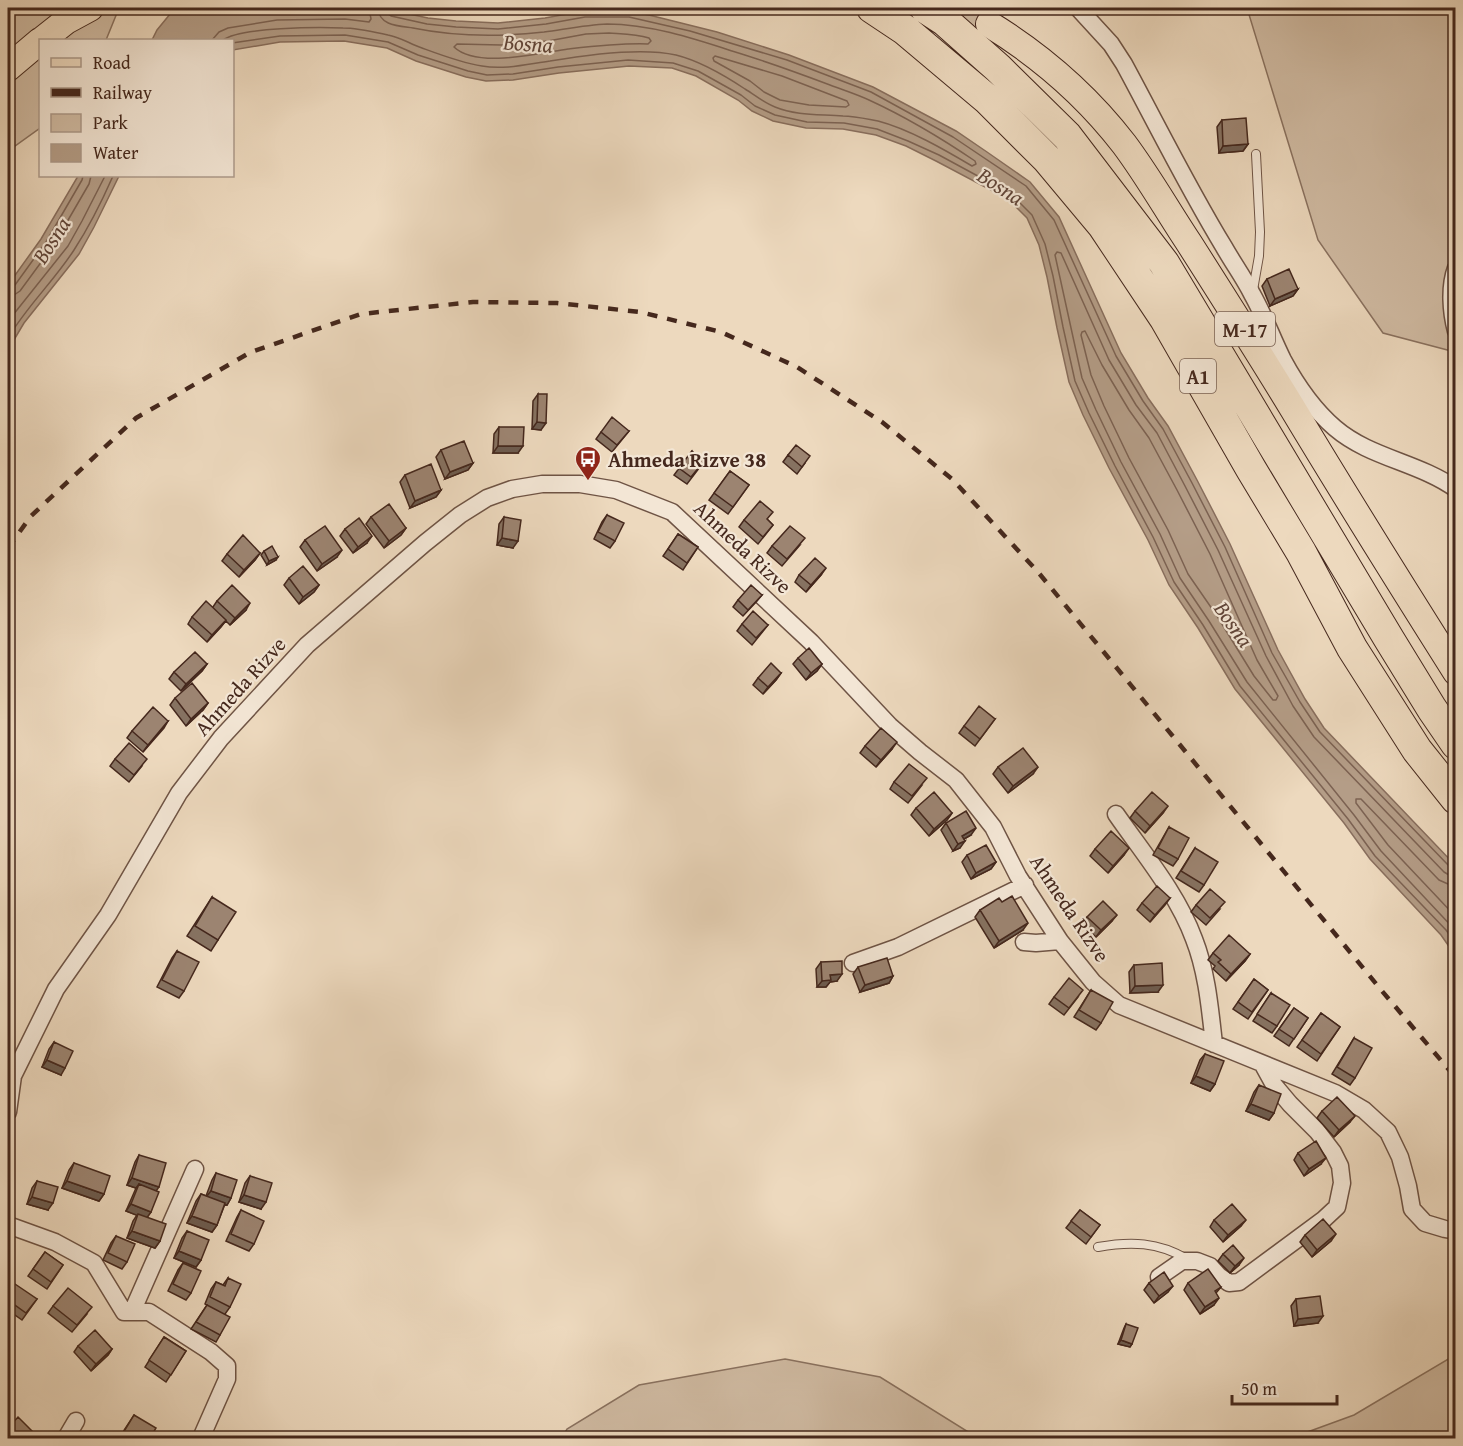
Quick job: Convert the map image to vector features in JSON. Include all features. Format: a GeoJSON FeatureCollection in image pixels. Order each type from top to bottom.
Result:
{"type":"FeatureCollection","features":[{"type":"Feature","properties":{"kind":"highway","name":"A1"},"geometry":{"type":"LineString","coordinates":[[872,8],[905,30],[987,99],[1047,159],[1103,226],[1165,319],[1301,552],[1352,648],[1417,750],[1455,799]]}},
{"type":"Feature","properties":{"kind":"highway","name":"A1"},"geometry":{"type":"LineString","coordinates":[[925,8],[945,21],[998,68],[1067,136],[1164,263],[1389,639],[1455,744]]}},
{"type":"Feature","properties":{"kind":"main road"},"geometry":{"type":"LineString","coordinates":[[44,39],[66,21],[90,8]]}},
{"type":"Feature","properties":{"kind":"main road","name":"M-17"},"geometry":{"type":"LineString","coordinates":[[989,24],[1019,42],[1071,85],[1096,111],[1124,145],[1255,325],[1339,485],[1455,672]]}},
{"type":"Feature","properties":{"kind":"main road"},"geometry":{"type":"LineString","coordinates":[[8,68],[39,43]]}},
{"type":"Feature","properties":{"kind":"street"},"geometry":{"type":"LineString","coordinates":[[1078,8],[1111,44],[1124,64],[1223,247],[1252,293],[1255,325],[1283,360],[1301,389],[1335,428],[1353,441],[1369,450],[1427,471],[1455,489]]}},
{"type":"Feature","properties":{"kind":"street"},"geometry":{"type":"LineString","coordinates":[[1455,268],[1451,300],[1455,331]]}},
{"type":"Feature","properties":{"kind":"street","name":"Ahmeda Rizve"},"geometry":{"type":"LineString","coordinates":[[8,1113],[13,1076],[56,988],[108,915],[179,793],[221,738],[307,645],[424,543],[460,515],[487,498],[512,489],[542,484],[580,484],[616,490],[672,512],[811,642],[890,726],[956,780],[993,827],[1018,876],[1060,941],[1094,982],[1119,1005],[1335,1093],[1364,1110],[1388,1132],[1400,1157],[1412,1209],[1425,1223],[1455,1231]]}},
{"type":"Feature","properties":{"kind":"street"},"geometry":{"type":"LineString","coordinates":[[1116,814],[1167,887],[1194,939],[1203,971],[1214,1044]]}},
{"type":"Feature","properties":{"kind":"street"},"geometry":{"type":"LineString","coordinates":[[853,963],[898,947],[1025,885]]}},
{"type":"Feature","properties":{"kind":"street"},"geometry":{"type":"LineString","coordinates":[[1024,942],[1060,941]]}},
{"type":"Feature","properties":{"kind":"street"},"geometry":{"type":"LineString","coordinates":[[1159,1277],[1182,1261],[1197,1261],[1210,1266],[1229,1283],[1239,1282],[1323,1220],[1337,1207],[1342,1184],[1340,1166],[1333,1152],[1317,1131],[1274,1085],[1263,1065]]}},
{"type":"Feature","properties":{"kind":"street"},"geometry":{"type":"LineString","coordinates":[[132,1312],[195,1169]]}},
{"type":"Feature","properties":{"kind":"street"},"geometry":{"type":"LineString","coordinates":[[8,1225],[55,1242],[94,1263],[124,1312],[149,1312],[211,1352],[227,1366],[227,1379],[201,1438]]}},
{"type":"Feature","properties":{"kind":"street"},"geometry":{"type":"LineString","coordinates":[[66,1438],[76,1421]]}},
{"type":"Feature","properties":{"kind":"lane"},"geometry":{"type":"LineString","coordinates":[[1252,293],[1260,244],[1260,203],[1256,154]]}},
{"type":"Feature","properties":{"kind":"lane"},"geometry":{"type":"LineString","coordinates":[[1098,1247],[1134,1243],[1174,1251],[1190,1261]]}},
{"type":"Feature","properties":{"kind":"green space"},"geometry":{"type":"Polygon","coordinates":[[[8,8],[119,8],[106,39],[39,39],[39,129],[8,151],[8,8]]]}},
{"type":"Feature","properties":{"kind":"green space"},"geometry":{"type":"Polygon","coordinates":[[[1247,8],[1455,8],[1455,352],[1383,333],[1318,240],[1247,8]]]}},
{"type":"Feature","properties":{"kind":"green space"},"geometry":{"type":"Polygon","coordinates":[[[1455,1355],[1455,1438],[1291,1438],[1354,1415],[1455,1355]]]}},
{"type":"Feature","properties":{"kind":"green space"},"geometry":{"type":"Polygon","coordinates":[[[785,1359],[880,1377],[978,1438],[562,1438],[567,1429],[639,1385],[785,1359]]]}},
{"type":"Feature","properties":{"kind":"water","name":"Bosna"},"geometry":{"type":"Polygon","coordinates":[[[175,8],[381,8],[428,18],[498,23],[584,11],[629,11],[717,32],[789,55],[873,87],[956,131],[1030,182],[1059,217],[1121,353],[1168,426],[1197,480],[1230,544],[1278,650],[1305,699],[1324,728],[1455,865],[1455,955],[1441,935],[1370,859],[1344,823],[1235,689],[1169,585],[1148,540],[1109,468],[1069,382],[1039,245],[1027,218],[1008,199],[906,146],[876,135],[843,129],[806,128],[773,121],[752,111],[738,100],[696,76],[672,68],[629,66],[513,80],[486,81],[416,61],[387,48],[344,41],[280,42],[234,50],[234,39],[152,39],[175,8]]]}},
{"type":"Feature","properties":{"kind":"water","name":"Bosna"},"geometry":{"type":"Polygon","coordinates":[[[77,177],[119,177],[79,254],[24,323],[8,350],[8,285],[41,239],[77,177]]]}},
{"type":"Feature","properties":{"kind":"building"},"geometry":{"type":"Polygon","coordinates":[[[1246,118],[1248,144],[1223,146],[1222,120],[1246,118]]]}},
{"type":"Feature","properties":{"kind":"building"},"geometry":{"type":"Polygon","coordinates":[[[1289,269],[1298,289],[1275,299],[1267,279],[1289,269]]]}},
{"type":"Feature","properties":{"kind":"building"},"geometry":{"type":"Polygon","coordinates":[[[538,394],[547,394],[546,423],[537,422],[538,394]]]}},
{"type":"Feature","properties":{"kind":"building"},"geometry":{"type":"Polygon","coordinates":[[[612,417],[629,431],[617,445],[601,432],[612,417]]]}},
{"type":"Feature","properties":{"kind":"building"},"geometry":{"type":"Polygon","coordinates":[[[499,427],[524,427],[523,446],[498,446],[499,427]]]}},
{"type":"Feature","properties":{"kind":"building"},"geometry":{"type":"Polygon","coordinates":[[[464,441],[473,463],[450,472],[441,450],[464,441]]]}},
{"type":"Feature","properties":{"kind":"building"},"geometry":{"type":"Polygon","coordinates":[[[796,445],[810,456],[802,467],[788,455],[796,445]]]}},
{"type":"Feature","properties":{"kind":"building"},"geometry":{"type":"Polygon","coordinates":[[[692,451],[704,461],[691,477],[679,468],[692,451]]]}},
{"type":"Feature","properties":{"kind":"building"},"geometry":{"type":"Polygon","coordinates":[[[431,464],[441,490],[415,501],[405,475],[431,464]]]}},
{"type":"Feature","properties":{"kind":"building"},"geometry":{"type":"Polygon","coordinates":[[[730,471],[749,485],[733,507],[714,493],[730,471]]]}},
{"type":"Feature","properties":{"kind":"building"},"geometry":{"type":"Polygon","coordinates":[[[760,501],[773,512],[767,519],[773,525],[763,537],[744,520],[760,501]]]}},
{"type":"Feature","properties":{"kind":"building"},"geometry":{"type":"Polygon","coordinates":[[[389,504],[406,528],[389,541],[371,517],[389,504]]]}},
{"type":"Feature","properties":{"kind":"building"},"geometry":{"type":"Polygon","coordinates":[[[607,515],[624,523],[615,541],[598,532],[607,515]]]}},
{"type":"Feature","properties":{"kind":"building"},"geometry":{"type":"Polygon","coordinates":[[[504,517],[521,520],[518,541],[502,538],[504,517]]]}},
{"type":"Feature","properties":{"kind":"building"},"geometry":{"type":"Polygon","coordinates":[[[359,518],[372,536],[358,547],[345,529],[359,518]]]}},
{"type":"Feature","properties":{"kind":"building"},"geometry":{"type":"Polygon","coordinates":[[[325,526],[342,550],[322,564],[305,540],[325,526]]]}},
{"type":"Feature","properties":{"kind":"building"},"geometry":{"type":"Polygon","coordinates":[[[790,526],[805,538],[787,559],[772,546],[790,526]]]}},
{"type":"Feature","properties":{"kind":"building"},"geometry":{"type":"Polygon","coordinates":[[[678,534],[698,547],[687,563],[668,549],[678,534]]]}},
{"type":"Feature","properties":{"kind":"building"},"geometry":{"type":"Polygon","coordinates":[[[243,535],[260,553],[244,570],[227,554],[243,535]]]}},
{"type":"Feature","properties":{"kind":"building"},"geometry":{"type":"Polygon","coordinates":[[[272,546],[278,557],[269,561],[264,551],[272,546]]]}},
{"type":"Feature","properties":{"kind":"building"},"geometry":{"type":"Polygon","coordinates":[[[815,558],[826,568],[811,585],[799,575],[815,558]]]}},
{"type":"Feature","properties":{"kind":"building"},"geometry":{"type":"Polygon","coordinates":[[[303,566],[319,585],[303,597],[289,578],[303,566]]]}},
{"type":"Feature","properties":{"kind":"building"},"geometry":{"type":"Polygon","coordinates":[[[232,585],[250,603],[235,618],[217,601],[232,585]]]}},
{"type":"Feature","properties":{"kind":"building"},"geometry":{"type":"Polygon","coordinates":[[[751,585],[762,595],[748,610],[738,600],[751,585]]]}},
{"type":"Feature","properties":{"kind":"building"},"geometry":{"type":"Polygon","coordinates":[[[206,601],[226,620],[212,635],[192,617],[206,601]]]}},
{"type":"Feature","properties":{"kind":"building"},"geometry":{"type":"Polygon","coordinates":[[[753,611],[768,625],[756,638],[742,624],[753,611]]]}},
{"type":"Feature","properties":{"kind":"building"},"geometry":{"type":"Polygon","coordinates":[[[809,648],[822,664],[811,673],[798,658],[809,648]]]}},
{"type":"Feature","properties":{"kind":"building"},"geometry":{"type":"Polygon","coordinates":[[[195,652],[207,664],[186,684],[174,672],[195,652]]]}},
{"type":"Feature","properties":{"kind":"building"},"geometry":{"type":"Polygon","coordinates":[[[771,663],[781,673],[768,687],[758,678],[771,663]]]}},
{"type":"Feature","properties":{"kind":"building"},"geometry":{"type":"Polygon","coordinates":[[[192,683],[208,703],[191,719],[175,698],[192,683]]]}},
{"type":"Feature","properties":{"kind":"building"},"geometry":{"type":"Polygon","coordinates":[[[979,706],[995,719],[980,739],[964,726],[979,706]]]}},
{"type":"Feature","properties":{"kind":"building"},"geometry":{"type":"Polygon","coordinates":[[[153,707],[168,721],[148,745],[132,731],[153,707]]]}},
{"type":"Feature","properties":{"kind":"building"},"geometry":{"type":"Polygon","coordinates":[[[881,728],[897,742],[881,760],[865,746],[881,728]]]}},
{"type":"Feature","properties":{"kind":"building"},"geometry":{"type":"Polygon","coordinates":[[[129,743],[147,759],[134,775],[115,759],[129,743]]]}},
{"type":"Feature","properties":{"kind":"building"},"geometry":{"type":"Polygon","coordinates":[[[1023,748],[1038,767],[1013,786],[998,767],[1023,748]]]}},
{"type":"Feature","properties":{"kind":"building"},"geometry":{"type":"Polygon","coordinates":[[[909,764],[927,778],[912,796],[894,782],[909,764]]]}},
{"type":"Feature","properties":{"kind":"building"},"geometry":{"type":"Polygon","coordinates":[[[934,792],[952,813],[934,829],[916,808],[934,792]]]}},
{"type":"Feature","properties":{"kind":"building"},"geometry":{"type":"Polygon","coordinates":[[[1152,792],[1168,806],[1150,826],[1135,811],[1152,792]]]}},
{"type":"Feature","properties":{"kind":"building"},"geometry":{"type":"Polygon","coordinates":[[[966,811],[976,828],[962,836],[965,841],[958,844],[946,823],[966,811]]]}},
{"type":"Feature","properties":{"kind":"building"},"geometry":{"type":"Polygon","coordinates":[[[1169,827],[1189,838],[1178,859],[1158,848],[1169,827]]]}},
{"type":"Feature","properties":{"kind":"building"},"geometry":{"type":"Polygon","coordinates":[[[1111,831],[1129,848],[1113,866],[1095,849],[1111,831]]]}},
{"type":"Feature","properties":{"kind":"building"},"geometry":{"type":"Polygon","coordinates":[[[986,845],[996,862],[976,873],[967,855],[986,845]]]}},
{"type":"Feature","properties":{"kind":"building"},"geometry":{"type":"Polygon","coordinates":[[[1195,848],[1218,862],[1204,885],[1181,871],[1195,848]]]}},
{"type":"Feature","properties":{"kind":"building"},"geometry":{"type":"Polygon","coordinates":[[[1157,886],[1170,898],[1155,915],[1142,903],[1157,886]]]}},
{"type":"Feature","properties":{"kind":"building"},"geometry":{"type":"Polygon","coordinates":[[[1210,889],[1225,902],[1210,918],[1196,905],[1210,889]]]}},
{"type":"Feature","properties":{"kind":"building"},"geometry":{"type":"Polygon","coordinates":[[[1012,896],[1028,923],[999,941],[980,910],[999,898],[1002,902],[1012,896]]]}},
{"type":"Feature","properties":{"kind":"building"},"geometry":{"type":"Polygon","coordinates":[[[212,897],[236,912],[218,940],[195,926],[212,897]]]}},
{"type":"Feature","properties":{"kind":"building"},"geometry":{"type":"Polygon","coordinates":[[[1103,901],[1117,915],[1101,930],[1087,917],[1103,901]]]}},
{"type":"Feature","properties":{"kind":"building"},"geometry":{"type":"Polygon","coordinates":[[[1229,935],[1250,954],[1231,974],[1218,962],[1221,960],[1213,953],[1229,935]]]}},
{"type":"Feature","properties":{"kind":"building"},"geometry":{"type":"Polygon","coordinates":[[[177,951],[199,962],[184,991],[162,980],[177,951]]]}},
{"type":"Feature","properties":{"kind":"building"},"geometry":{"type":"Polygon","coordinates":[[[887,958],[893,976],[865,985],[858,967],[887,958]]]}},
{"type":"Feature","properties":{"kind":"building"},"geometry":{"type":"Polygon","coordinates":[[[842,961],[842,974],[830,975],[831,980],[822,981],[821,962],[842,961]]]}},
{"type":"Feature","properties":{"kind":"building"},"geometry":{"type":"Polygon","coordinates":[[[1162,963],[1163,985],[1135,986],[1134,965],[1162,963]]]}},
{"type":"Feature","properties":{"kind":"building"},"geometry":{"type":"Polygon","coordinates":[[[1069,978],[1083,990],[1069,1008],[1054,997],[1069,978]]]}},
{"type":"Feature","properties":{"kind":"building"},"geometry":{"type":"Polygon","coordinates":[[[1254,979],[1268,990],[1252,1012],[1238,1002],[1254,979]]]}},
{"type":"Feature","properties":{"kind":"building"},"geometry":{"type":"Polygon","coordinates":[[[1091,990],[1113,1002],[1101,1023],[1079,1010],[1091,990]]]}},
{"type":"Feature","properties":{"kind":"building"},"geometry":{"type":"Polygon","coordinates":[[[1271,993],[1290,1005],[1277,1026],[1257,1014],[1271,993]]]}},
{"type":"Feature","properties":{"kind":"building"},"geometry":{"type":"Polygon","coordinates":[[[1294,1008],[1308,1018],[1294,1039],[1279,1029],[1294,1008]]]}},
{"type":"Feature","properties":{"kind":"building"},"geometry":{"type":"Polygon","coordinates":[[[1321,1013],[1340,1027],[1321,1054],[1302,1040],[1321,1013]]]}},
{"type":"Feature","properties":{"kind":"building"},"geometry":{"type":"Polygon","coordinates":[[[1354,1038],[1372,1048],[1355,1078],[1337,1067],[1354,1038]]]}},
{"type":"Feature","properties":{"kind":"building"},"geometry":{"type":"Polygon","coordinates":[[[54,1042],[73,1051],[65,1068],[47,1060],[54,1042]]]}},
{"type":"Feature","properties":{"kind":"building"},"geometry":{"type":"Polygon","coordinates":[[[1205,1054],[1224,1061],[1215,1084],[1196,1076],[1205,1054]]]}},
{"type":"Feature","properties":{"kind":"building"},"geometry":{"type":"Polygon","coordinates":[[[1259,1085],[1281,1094],[1274,1113],[1251,1104],[1259,1085]]]}},
{"type":"Feature","properties":{"kind":"building"},"geometry":{"type":"Polygon","coordinates":[[[1337,1097],[1355,1116],[1339,1130],[1322,1111],[1337,1097]]]}},
{"type":"Feature","properties":{"kind":"building"},"geometry":{"type":"Polygon","coordinates":[[[1316,1141],[1326,1158],[1309,1169],[1298,1153],[1316,1141]]]}},
{"type":"Feature","properties":{"kind":"building"},"geometry":{"type":"Polygon","coordinates":[[[139,1155],[166,1163],[159,1187],[132,1178],[139,1155]]]}},
{"type":"Feature","properties":{"kind":"building"},"geometry":{"type":"Polygon","coordinates":[[[74,1163],[110,1176],[104,1194],[67,1181],[74,1163]]]}},
{"type":"Feature","properties":{"kind":"building"},"geometry":{"type":"Polygon","coordinates":[[[216,1173],[237,1180],[231,1198],[211,1191],[216,1173]]]}},
{"type":"Feature","properties":{"kind":"building"},"geometry":{"type":"Polygon","coordinates":[[[250,1176],[272,1183],[266,1202],[244,1195],[250,1176]]]}},
{"type":"Feature","properties":{"kind":"building"},"geometry":{"type":"Polygon","coordinates":[[[37,1181],[58,1187],[53,1203],[32,1197],[37,1181]]]}},
{"type":"Feature","properties":{"kind":"building"},"geometry":{"type":"Polygon","coordinates":[[[139,1184],[159,1192],[151,1212],[131,1204],[139,1184]]]}},
{"type":"Feature","properties":{"kind":"building"},"geometry":{"type":"Polygon","coordinates":[[[201,1194],[225,1203],[217,1225],[192,1216],[201,1194]]]}},
{"type":"Feature","properties":{"kind":"building"},"geometry":{"type":"Polygon","coordinates":[[[1232,1204],[1246,1220],[1228,1235],[1214,1220],[1232,1204]]]}},
{"type":"Feature","properties":{"kind":"building"},"geometry":{"type":"Polygon","coordinates":[[[241,1210],[264,1221],[254,1244],[231,1234],[241,1210]]]}},
{"type":"Feature","properties":{"kind":"building"},"geometry":{"type":"Polygon","coordinates":[[[1080,1210],[1100,1225],[1091,1237],[1071,1221],[1080,1210]]]}},
{"type":"Feature","properties":{"kind":"building"},"geometry":{"type":"Polygon","coordinates":[[[138,1214],[166,1224],[160,1241],[132,1231],[138,1214]]]}},
{"type":"Feature","properties":{"kind":"building"},"geometry":{"type":"Polygon","coordinates":[[[1323,1219],[1336,1234],[1317,1250],[1305,1235],[1323,1219]]]}},
{"type":"Feature","properties":{"kind":"building"},"geometry":{"type":"Polygon","coordinates":[[[187,1231],[209,1240],[201,1260],[179,1251],[187,1231]]]}},
{"type":"Feature","properties":{"kind":"building"},"geometry":{"type":"Polygon","coordinates":[[[116,1236],[135,1244],[127,1262],[108,1253],[116,1236]]]}},
{"type":"Feature","properties":{"kind":"building"},"geometry":{"type":"Polygon","coordinates":[[[1233,1245],[1244,1258],[1235,1266],[1223,1254],[1233,1245]]]}},
{"type":"Feature","properties":{"kind":"building"},"geometry":{"type":"Polygon","coordinates":[[[45,1252],[63,1265],[51,1282],[33,1269],[45,1252]]]}},
{"type":"Feature","properties":{"kind":"building"},"geometry":{"type":"Polygon","coordinates":[[[183,1263],[201,1271],[191,1293],[173,1284],[183,1263]]]}},
{"type":"Feature","properties":{"kind":"building"},"geometry":{"type":"Polygon","coordinates":[[[1208,1269],[1221,1287],[1215,1291],[1219,1298],[1205,1307],[1188,1283],[1208,1269]]]}},
{"type":"Feature","properties":{"kind":"building"},"geometry":{"type":"Polygon","coordinates":[[[1164,1272],[1173,1286],[1159,1296],[1149,1283],[1164,1272]]]}},
{"type":"Feature","properties":{"kind":"building"},"geometry":{"type":"Polygon","coordinates":[[[228,1278],[241,1284],[230,1307],[210,1297],[216,1282],[225,1286],[228,1278]]]}},
{"type":"Feature","properties":{"kind":"building"},"geometry":{"type":"Polygon","coordinates":[[[15,1284],[37,1299],[26,1313],[8,1300],[8,1293],[15,1284]]]}},
{"type":"Feature","properties":{"kind":"building"},"geometry":{"type":"Polygon","coordinates":[[[68,1288],[92,1307],[77,1325],[53,1306],[68,1288]]]}},
{"type":"Feature","properties":{"kind":"building"},"geometry":{"type":"Polygon","coordinates":[[[1320,1296],[1323,1316],[1298,1319],[1296,1299],[1320,1296]]]}},
{"type":"Feature","properties":{"kind":"building"},"geometry":{"type":"Polygon","coordinates":[[[207,1305],[230,1317],[220,1335],[196,1322],[207,1305]]]}},
{"type":"Feature","properties":{"kind":"building"},"geometry":{"type":"Polygon","coordinates":[[[1126,1324],[1138,1328],[1132,1344],[1121,1340],[1126,1324]]]}},
{"type":"Feature","properties":{"kind":"building"},"geometry":{"type":"Polygon","coordinates":[[[95,1330],[112,1349],[96,1364],[78,1346],[95,1330]]]}},
{"type":"Feature","properties":{"kind":"building"},"geometry":{"type":"Polygon","coordinates":[[[164,1337],[186,1351],[171,1375],[149,1360],[164,1337]]]}},
{"type":"Feature","properties":{"kind":"building"},"geometry":{"type":"Polygon","coordinates":[[[134,1415],[156,1428],[150,1438],[133,1438],[123,1433],[134,1415]]]}},
{"type":"Feature","properties":{"kind":"building"},"geometry":{"type":"Polygon","coordinates":[[[18,1417],[39,1438],[8,1438],[8,1428],[18,1417]]]}},
{"type":"Feature","properties":{"kind":"tunnel"},"geometry":{"type":"LineString","coordinates":[[954,8],[989,24]]}},
{"type":"Feature","properties":{"kind":"railway"},"geometry":{"type":"LineString","coordinates":[[8,548],[31,516],[136,418],[251,352],[361,314],[473,302],[557,303],[640,312],[721,332],[797,367],[882,422],[952,479],[1038,572],[1456,1078]]}},
{"type":"Feature","properties":{"kind":"place","name":"Ahmeda Rizve 38"},"geometry":{"type":"Point","coordinates":[588,482]}}]}
